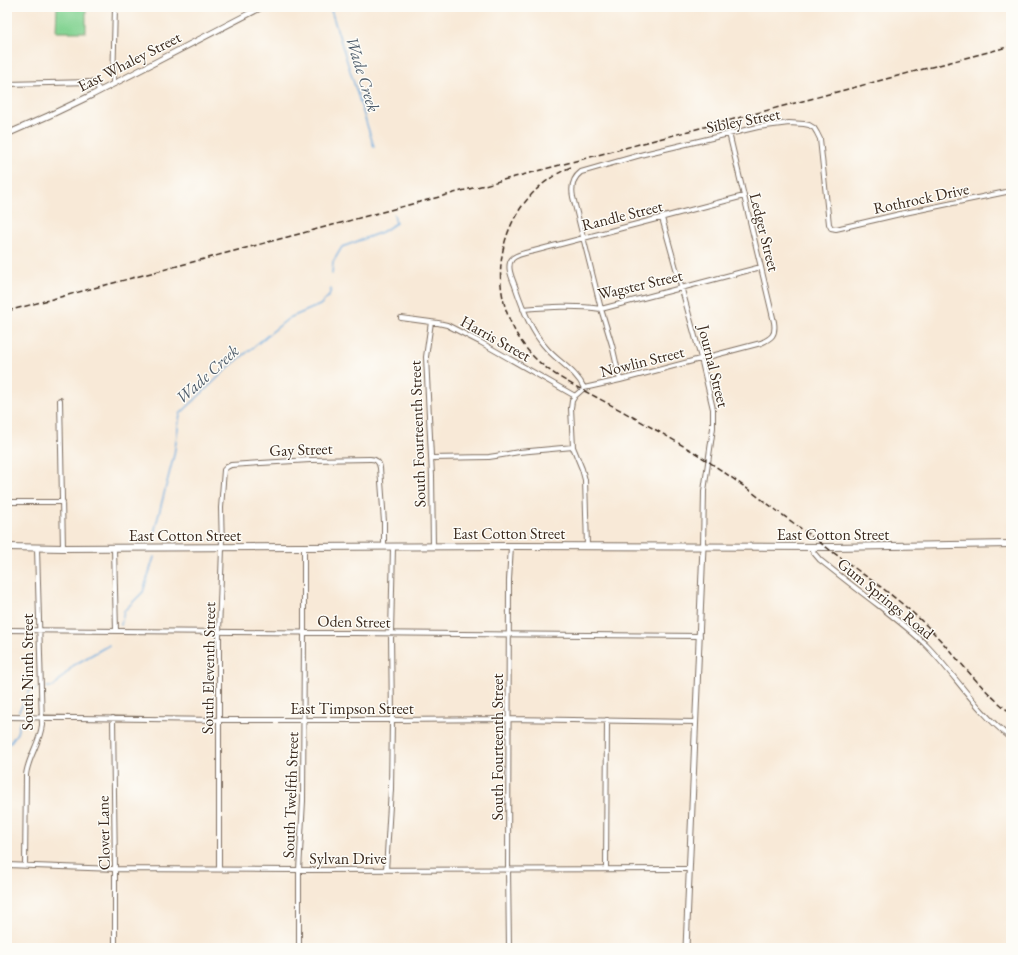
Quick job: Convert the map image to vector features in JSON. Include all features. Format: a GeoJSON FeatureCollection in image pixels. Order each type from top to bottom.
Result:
{"type":"FeatureCollection","features":[{"type":"Feature","properties":{"kind":"main road","name":"East Cotton Street"},"geometry":{"type":"LineString","coordinates":[[7,547],[812,547],[1011,544]]}},
{"type":"Feature","properties":{"kind":"street"},"geometry":{"type":"LineString","coordinates":[[113,84],[114,7]]}},
{"type":"Feature","properties":{"kind":"street","name":"East Whaley Street"},"geometry":{"type":"LineString","coordinates":[[7,134],[100,91],[262,7]]}},
{"type":"Feature","properties":{"kind":"street"},"geometry":{"type":"LineString","coordinates":[[7,84],[91,82],[95,84],[100,91]]}},
{"type":"Feature","properties":{"kind":"street","name":"Sibley Street"},"geometry":{"type":"LineString","coordinates":[[584,238],[572,194],[574,179],[581,172],[729,133],[789,123],[804,124],[812,127],[819,135],[829,224],[831,228],[836,229]]}},
{"type":"Feature","properties":{"kind":"street","name":"Ledger Street"},"geometry":{"type":"LineString","coordinates":[[729,133],[774,322],[775,330],[773,336]]}},
{"type":"Feature","properties":{"kind":"street","name":"Rothrock Drive"},"geometry":{"type":"LineString","coordinates":[[836,229],[1011,190]]}},
{"type":"Feature","properties":{"kind":"street","name":"Randle Street"},"geometry":{"type":"LineString","coordinates":[[523,309],[512,278],[510,262],[512,258],[744,196]]}},
{"type":"Feature","properties":{"kind":"street","name":"Journal Street"},"geometry":{"type":"LineString","coordinates":[[662,218],[701,358],[714,417],[704,487],[703,547]]}},
{"type":"Feature","properties":{"kind":"street"},"geometry":{"type":"LineString","coordinates":[[584,238],[620,380]]}},
{"type":"Feature","properties":{"kind":"street","name":"Wagster Street"},"geometry":{"type":"LineString","coordinates":[[523,309],[575,306],[601,309],[761,267]]}},
{"type":"Feature","properties":{"kind":"street"},"geometry":{"type":"LineString","coordinates":[[523,309],[538,337],[551,353],[579,379],[584,388],[575,396],[572,401],[571,408],[573,447],[585,480],[588,546]]}},
{"type":"Feature","properties":{"kind":"street","name":"Harris Street"},"geometry":{"type":"LineString","coordinates":[[401,318],[447,325],[575,396]]}},
{"type":"Feature","properties":{"kind":"street","name":"South Fourteenth Street"},"geometry":{"type":"LineString","coordinates":[[431,322],[426,357],[431,458],[433,546]]}},
{"type":"Feature","properties":{"kind":"street","name":"Nowlin Street"},"geometry":{"type":"LineString","coordinates":[[584,388],[760,343],[773,336]]}},
{"type":"Feature","properties":{"kind":"street"},"geometry":{"type":"LineString","coordinates":[[60,400],[63,548]]}},
{"type":"Feature","properties":{"kind":"street"},"geometry":{"type":"LineString","coordinates":[[431,458],[489,457],[519,452],[573,447]]}},
{"type":"Feature","properties":{"kind":"street","name":"Gay Street"},"geometry":{"type":"LineString","coordinates":[[226,467],[231,465],[310,460],[372,459],[377,461],[380,468],[384,522],[384,547]]}},
{"type":"Feature","properties":{"kind":"street","name":"South Eleventh Street"},"geometry":{"type":"LineString","coordinates":[[218,869],[222,548],[221,504],[226,467]]}},
{"type":"Feature","properties":{"kind":"street"},"geometry":{"type":"LineString","coordinates":[[7,502],[63,502]]}},
{"type":"Feature","properties":{"kind":"street","name":"South Fourteenth Street"},"geometry":{"type":"LineString","coordinates":[[509,948],[509,580],[511,546]]}},
{"type":"Feature","properties":{"kind":"street","name":"South Twelfth Street"},"geometry":{"type":"LineString","coordinates":[[299,948],[299,870],[303,801],[304,547]]}},
{"type":"Feature","properties":{"kind":"street"},"geometry":{"type":"LineString","coordinates":[[386,870],[391,796],[391,633],[393,547]]}},
{"type":"Feature","properties":{"kind":"street"},"geometry":{"type":"LineString","coordinates":[[686,948],[703,547]]}},
{"type":"Feature","properties":{"kind":"street","name":"Gum Springs Road"},"geometry":{"type":"LineString","coordinates":[[812,547],[814,553],[820,560],[896,618],[920,640],[934,654],[984,714],[1011,738]]}},
{"type":"Feature","properties":{"kind":"street","name":"South Ninth Street"},"geometry":{"type":"LineString","coordinates":[[25,865],[26,775],[29,762],[41,735],[42,717],[37,548]]}},
{"type":"Feature","properties":{"kind":"street"},"geometry":{"type":"LineString","coordinates":[[114,548],[116,632]]}},
{"type":"Feature","properties":{"kind":"street","name":"Oden Street"},"geometry":{"type":"LineString","coordinates":[[7,630],[700,636]]}},
{"type":"Feature","properties":{"kind":"street","name":"East Timpson Street"},"geometry":{"type":"LineString","coordinates":[[7,717],[219,720],[509,719],[696,722]]}},
{"type":"Feature","properties":{"kind":"street","name":"Clover Lane"},"geometry":{"type":"LineString","coordinates":[[113,718],[116,869],[115,948]]}},
{"type":"Feature","properties":{"kind":"street"},"geometry":{"type":"LineString","coordinates":[[606,869],[607,720]]}},
{"type":"Feature","properties":{"kind":"street","name":"Sylvan Drive"},"geometry":{"type":"LineString","coordinates":[[7,865],[116,869],[689,869]]}},
{"type":"Feature","properties":{"kind":"green space"},"geometry":{"type":"Polygon","coordinates":[[[57,7],[86,7],[86,32],[56,32],[57,7]]]}},
{"type":"Feature","properties":{"kind":"waterway","name":"Wade Creek"},"geometry":{"type":"LineString","coordinates":[[330,7],[374,147]]}},
{"type":"Feature","properties":{"kind":"waterway","name":"Wade Creek"},"geometry":{"type":"LineString","coordinates":[[332,274],[333,262],[342,247],[382,232],[396,223],[394,214]]}},
{"type":"Feature","properties":{"kind":"waterway","name":"Wade Creek"},"geometry":{"type":"LineString","coordinates":[[154,540],[154,533],[174,455],[180,414],[229,367],[289,318],[320,305],[329,296],[331,289]]}},
{"type":"Feature","properties":{"kind":"waterway","name":"Wade Creek"},"geometry":{"type":"LineString","coordinates":[[121,625],[124,611],[143,592],[154,557]]}},
{"type":"Feature","properties":{"kind":"waterway","name":"Wade Creek"},"geometry":{"type":"LineString","coordinates":[[47,687],[53,687],[74,665],[109,645]]}},
{"type":"Feature","properties":{"kind":"waterway","name":"Wade Creek"},"geometry":{"type":"LineString","coordinates":[[19,711],[30,690],[36,689]]}},
{"type":"Feature","properties":{"kind":"waterway","name":"Wade Creek"},"geometry":{"type":"LineString","coordinates":[[7,743],[10,743],[17,733],[20,721]]}},
{"type":"Feature","properties":{"kind":"railway"},"geometry":{"type":"LineString","coordinates":[[7,311],[1011,46]]}},
{"type":"Feature","properties":{"kind":"railway"},"geometry":{"type":"LineString","coordinates":[[571,167],[546,182],[526,201],[511,224],[503,250],[501,277],[504,304],[514,330],[531,354],[545,367],[561,378],[656,430],[714,465],[881,587],[924,623],[989,694],[1011,713]]}}]}
